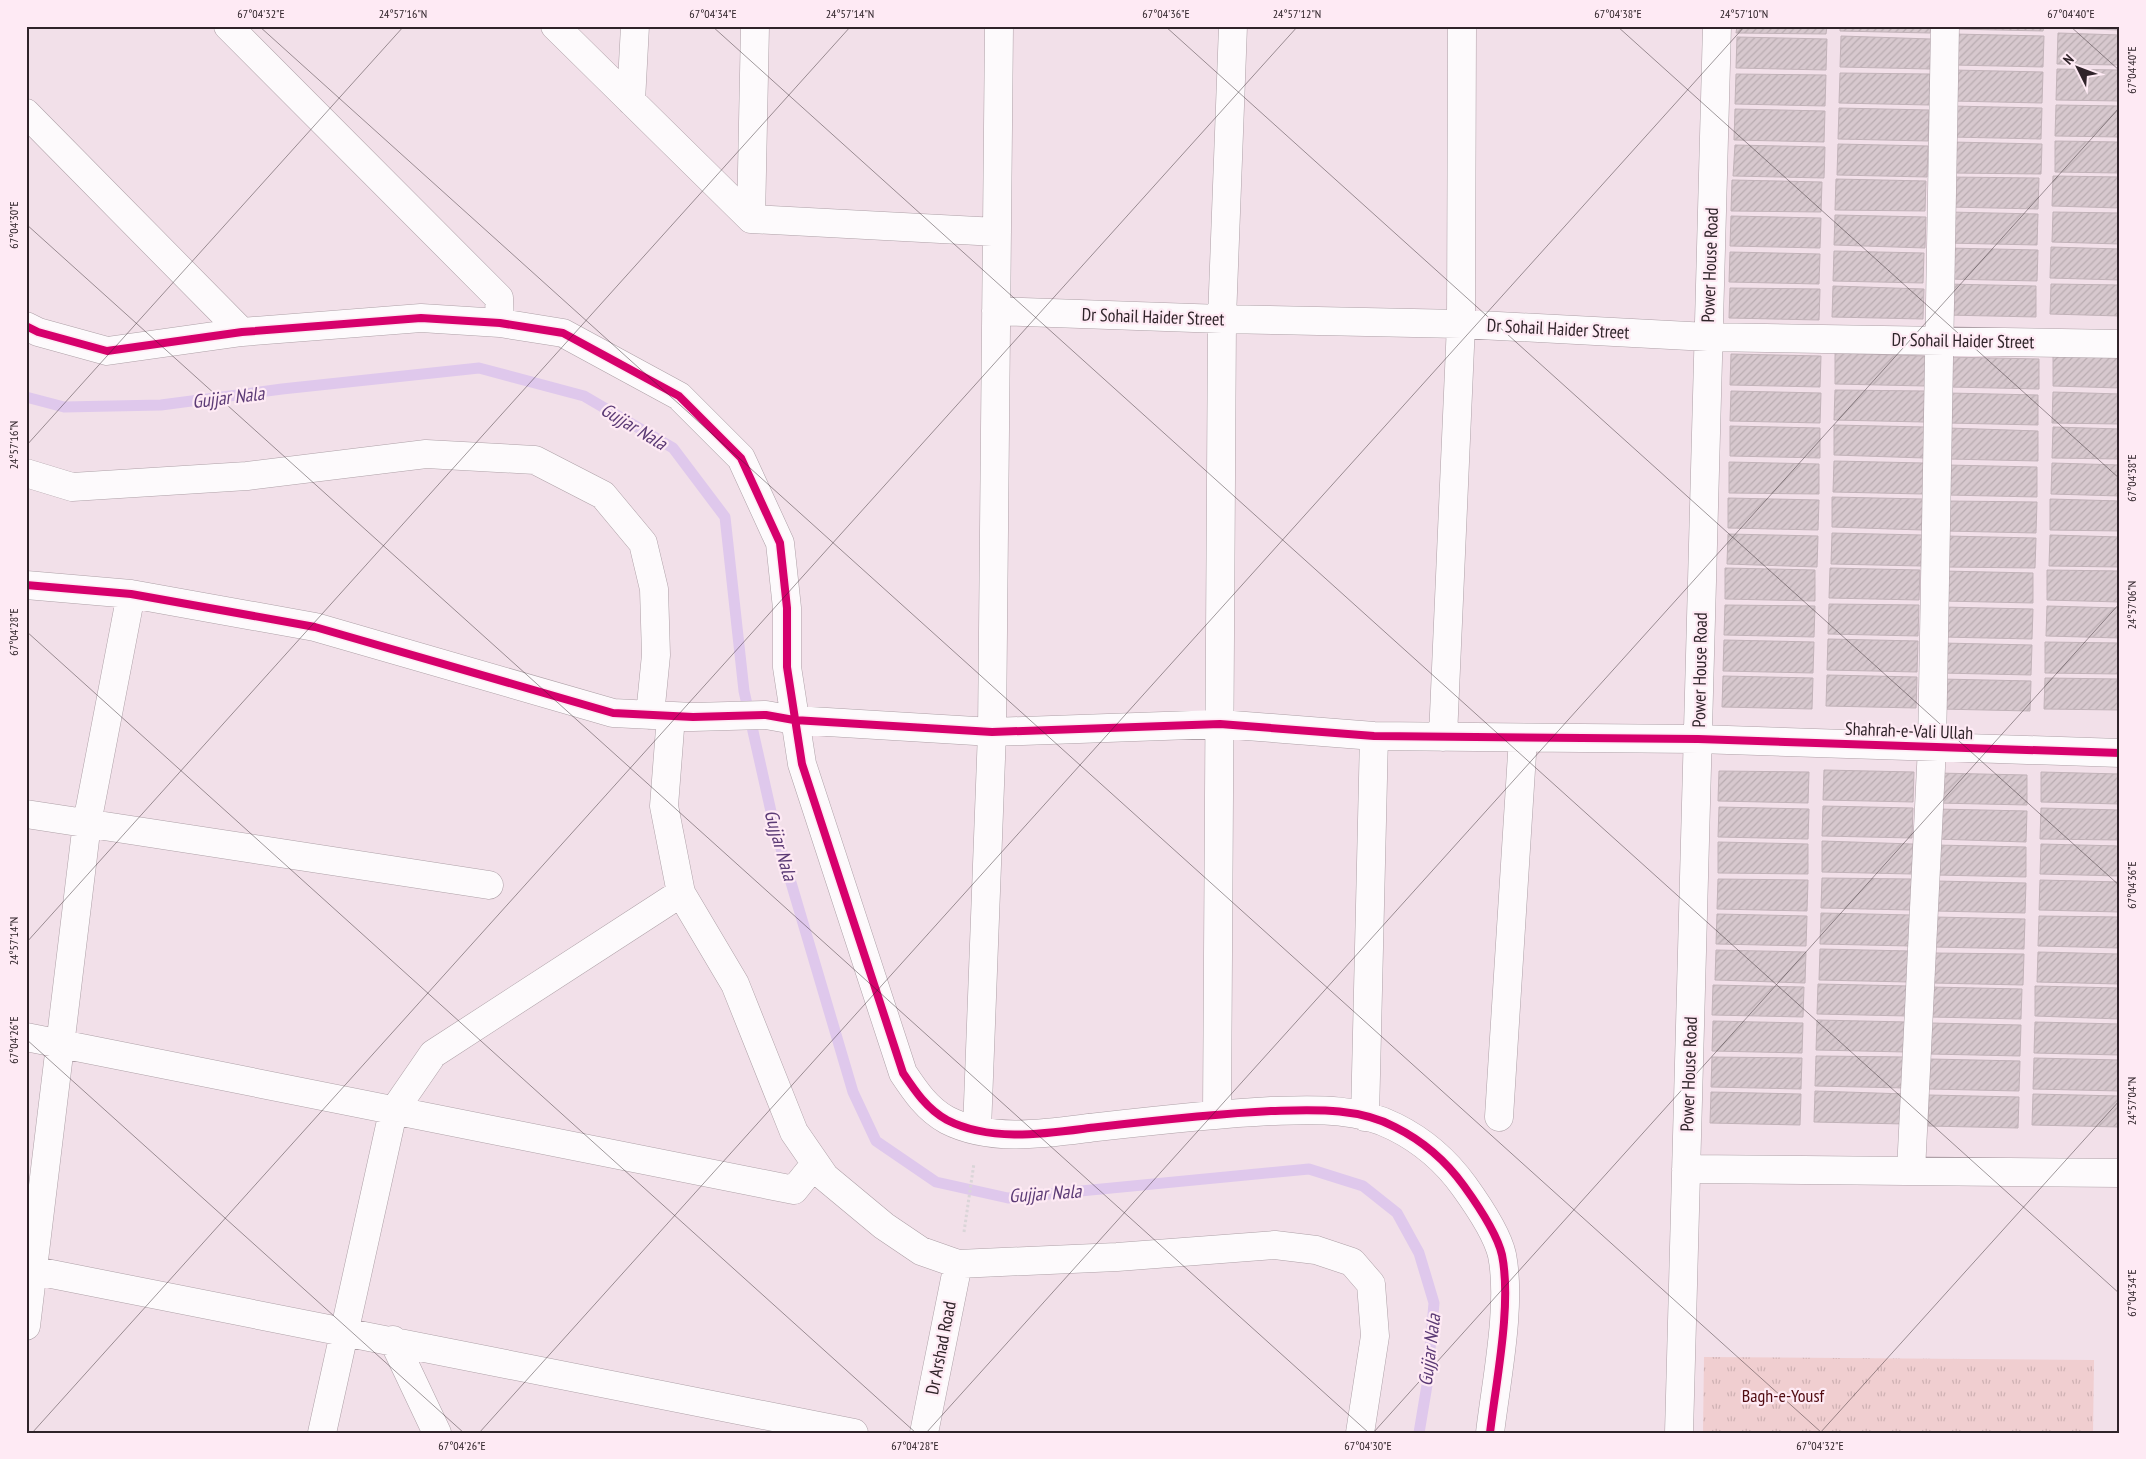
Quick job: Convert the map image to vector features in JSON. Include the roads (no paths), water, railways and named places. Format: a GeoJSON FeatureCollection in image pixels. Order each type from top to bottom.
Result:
{"type":"FeatureCollection","features":[{"type":"Feature","properties":{"kind":"street"},"geometry":{"type":"LineString","coordinates":[[228,26],[499,298],[500,323]]}},
{"type":"Feature","properties":{"kind":"street"},"geometry":{"type":"LineString","coordinates":[[555,26],[751,219],[997,232]]}},
{"type":"Feature","properties":{"kind":"street"},"geometry":{"type":"LineString","coordinates":[[631,101],[635,26]]}},
{"type":"Feature","properties":{"kind":"street"},"geometry":{"type":"LineString","coordinates":[[751,219],[755,26]]}},
{"type":"Feature","properties":{"kind":"street"},"geometry":{"type":"LineString","coordinates":[[977,1130],[992,732],[999,26]]}},
{"type":"Feature","properties":{"kind":"street"},"geometry":{"type":"LineString","coordinates":[[1217,1113],[1222,319],[1233,26]]}},
{"type":"Feature","properties":{"kind":"street"},"geometry":{"type":"LineString","coordinates":[[1443,737],[1461,324],[1462,26]]}},
{"type":"Feature","properties":{"kind":"street","name":"Power House Road"},"geometry":{"type":"LineString","coordinates":[[1679,1433],[1716,26]]}},
{"type":"Feature","properties":{"kind":"street"},"geometry":{"type":"LineString","coordinates":[[1911,1171],[1932,747],[1945,26]]}},
{"type":"Feature","properties":{"kind":"street"},"geometry":{"type":"LineString","coordinates":[[26,113],[242,332]]}},
{"type":"Feature","properties":{"kind":"street","name":"Dr Sohail Haider Street"},"geometry":{"type":"LineString","coordinates":[[996,311],[1222,319],[1461,324],[1708,337],[2120,344]]}},
{"type":"Feature","properties":{"kind":"street"},"geometry":{"type":"LineString","coordinates":[[26,326],[38,332],[107,351],[242,332],[421,318],[500,323],[564,333],[679,396],[741,458],[780,543],[787,608],[787,667],[802,764],[902,1073],[923,1102],[947,1119],[977,1130],[1032,1135],[1217,1113],[1328,1109],[1394,1126],[1429,1148],[1454,1173],[1483,1213],[1502,1254],[1505,1304],[1490,1433]]}},
{"type":"Feature","properties":{"kind":"street"},"geometry":{"type":"LineString","coordinates":[[26,473],[72,487],[247,476],[426,454],[535,460],[603,495],[643,543],[654,589],[656,655],[671,716],[664,806],[681,893],[735,984],[794,1132],[825,1177],[884,1226],[921,1251],[958,1264],[1117,1257],[1275,1245],[1316,1250],[1352,1262],[1371,1284],[1375,1336],[1360,1433]]}},
{"type":"Feature","properties":{"kind":"street","name":"Shahrah-e-Vali Ullah"},"geometry":{"type":"LineString","coordinates":[[26,585],[131,594],[315,627],[613,713],[671,716],[766,715],[794,720],[992,732],[1220,724],[1374,736],[1698,739],[2120,753]]}},
{"type":"Feature","properties":{"kind":"street"},"geometry":{"type":"LineString","coordinates":[[26,1326],[30,1269],[61,1044],[87,823],[131,594]]}},
{"type":"Feature","properties":{"kind":"street"},"geometry":{"type":"LineString","coordinates":[[1365,1117],[1374,736]]}},
{"type":"Feature","properties":{"kind":"street"},"geometry":{"type":"LineString","coordinates":[[1499,1117],[1523,738]]}},
{"type":"Feature","properties":{"kind":"street"},"geometry":{"type":"LineString","coordinates":[[26,814],[489,885]]}},
{"type":"Feature","properties":{"kind":"street"},"geometry":{"type":"LineString","coordinates":[[322,1433],[393,1112],[433,1054],[681,893]]}},
{"type":"Feature","properties":{"kind":"street"},"geometry":{"type":"LineString","coordinates":[[26,1037],[393,1112],[794,1190],[815,1164]]}},
{"type":"Feature","properties":{"kind":"street"},"geometry":{"type":"LineString","coordinates":[[1686,1169],[2120,1173]]}},
{"type":"Feature","properties":{"kind":"street","name":"Dr Arshad Road"},"geometry":{"type":"LineString","coordinates":[[924,1433],[958,1264]]}},
{"type":"Feature","properties":{"kind":"street"},"geometry":{"type":"LineString","coordinates":[[30,1269],[854,1433]]}},
{"type":"Feature","properties":{"kind":"street"},"geometry":{"type":"LineString","coordinates":[[393,1340],[437,1433]]}},
{"type":"Feature","properties":{"kind":"waterway","name":"Gujjar Nala"},"geometry":{"type":"LineString","coordinates":[[26,397],[64,407],[161,405],[282,389],[479,368],[584,396],[673,448],[725,517],[744,691],[774,825],[853,1092],[876,1141],[936,1182],[1008,1198],[1309,1169],[1363,1186],[1397,1213],[1419,1253],[1434,1303],[1427,1385],[1419,1433]]}},
{"type":"Feature","properties":{"kind":"park label","name":"Bagh-e-Yousf"},"geometry":{"type":"Point","coordinates":[1783,1396]}}]}
